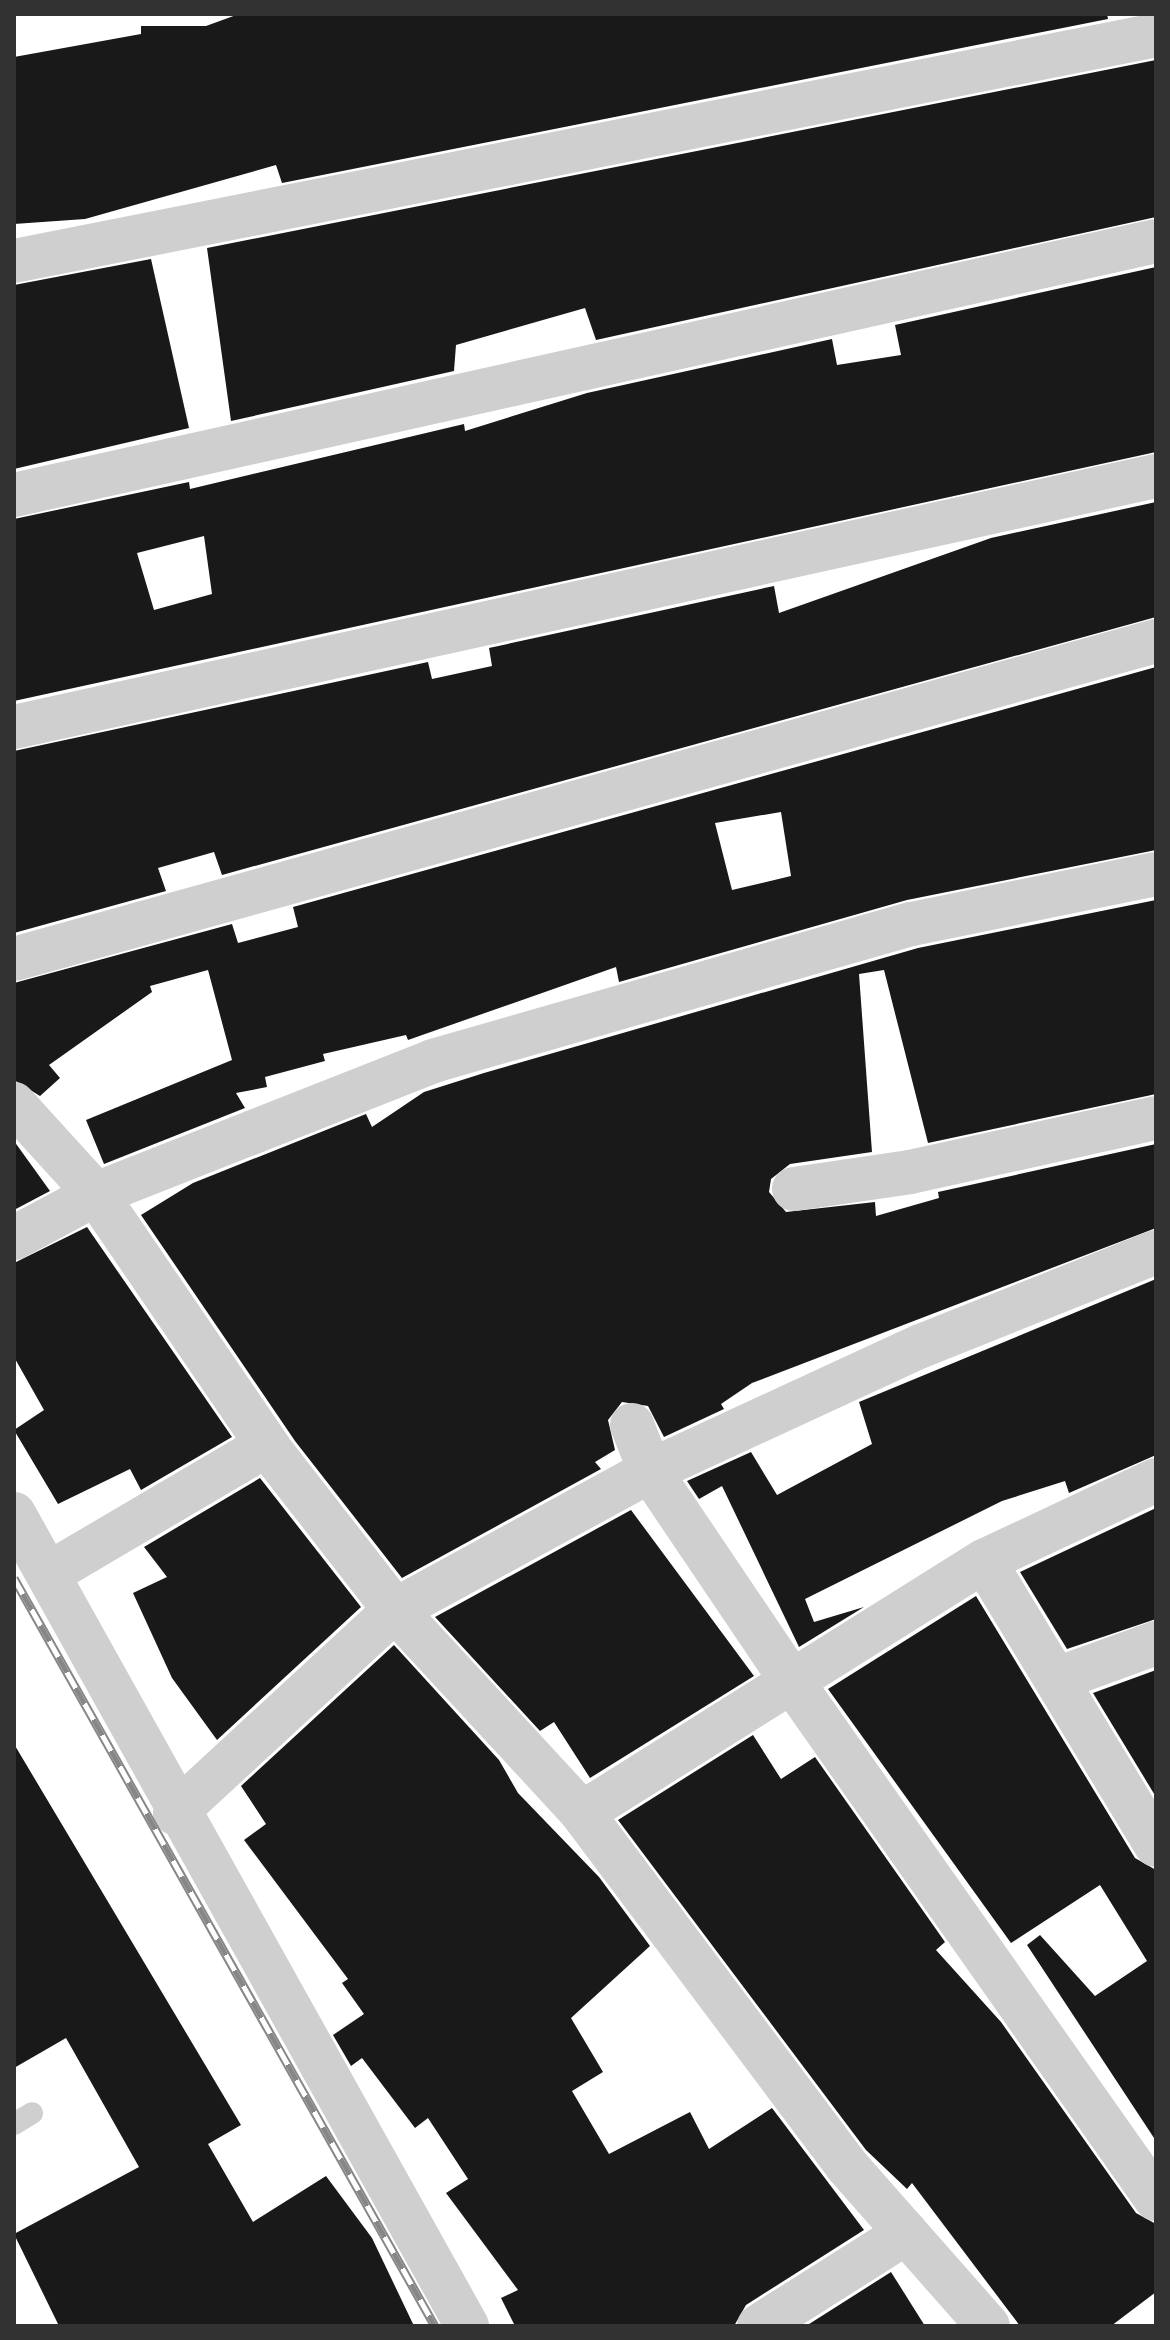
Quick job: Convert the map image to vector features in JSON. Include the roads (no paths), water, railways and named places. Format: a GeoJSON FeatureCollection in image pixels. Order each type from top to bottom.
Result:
{"type":"FeatureCollection","features":[{"type":"Feature","properties":{"kind":"street"},"geometry":{"type":"LineString","coordinates":[[14,261],[1156,35]]}},
{"type":"Feature","properties":{"kind":"street"},"geometry":{"type":"LineString","coordinates":[[14,495],[1156,241]]}},
{"type":"Feature","properties":{"kind":"street"},"geometry":{"type":"LineString","coordinates":[[14,727],[1156,476]]}},
{"type":"Feature","properties":{"kind":"street"},"geometry":{"type":"LineString","coordinates":[[14,959],[1156,641]]}},
{"type":"Feature","properties":{"kind":"street"},"geometry":{"type":"LineString","coordinates":[[14,1238],[96,1194],[433,1061],[912,924],[1156,874]]}},
{"type":"Feature","properties":{"kind":"street"},"geometry":{"type":"LineString","coordinates":[[14,1104],[96,1194],[267,1445],[395,1610],[582,1813],[847,2166],[988,2326]]}},
{"type":"Feature","properties":{"kind":"street"},"geometry":{"type":"LineString","coordinates":[[794,1189],[910,1172],[1156,1118]]}},
{"type":"Feature","properties":{"kind":"street"},"geometry":{"type":"LineString","coordinates":[[175,1813],[395,1610],[650,1471],[921,1346],[1156,1252]]}},
{"type":"Feature","properties":{"kind":"street"},"geometry":{"type":"LineString","coordinates":[[632,1425],[650,1471],[793,1683],[1156,2199]]}},
{"type":"Feature","properties":{"kind":"street"},"geometry":{"type":"LineString","coordinates":[[48,1574],[267,1445]]}},
{"type":"Feature","properties":{"kind":"street"},"geometry":{"type":"LineString","coordinates":[[582,1813],[984,1561],[1156,1480]]}},
{"type":"Feature","properties":{"kind":"street"},"geometry":{"type":"LineString","coordinates":[[14,1514],[175,1813],[467,2326]]}},
{"type":"Feature","properties":{"kind":"street"},"geometry":{"type":"LineString","coordinates":[[984,1561],[1060,1678],[1156,1845]]}},
{"type":"Feature","properties":{"kind":"street"},"geometry":{"type":"LineString","coordinates":[[1060,1678],[1156,1643]]}},
{"type":"Feature","properties":{"kind":"street"},"geometry":{"type":"LineString","coordinates":[[759,2326],[906,2233]]}},
{"type":"Feature","properties":{"kind":"railway"},"geometry":{"type":"LineString","coordinates":[[14,1578],[435,2326]]}}]}
